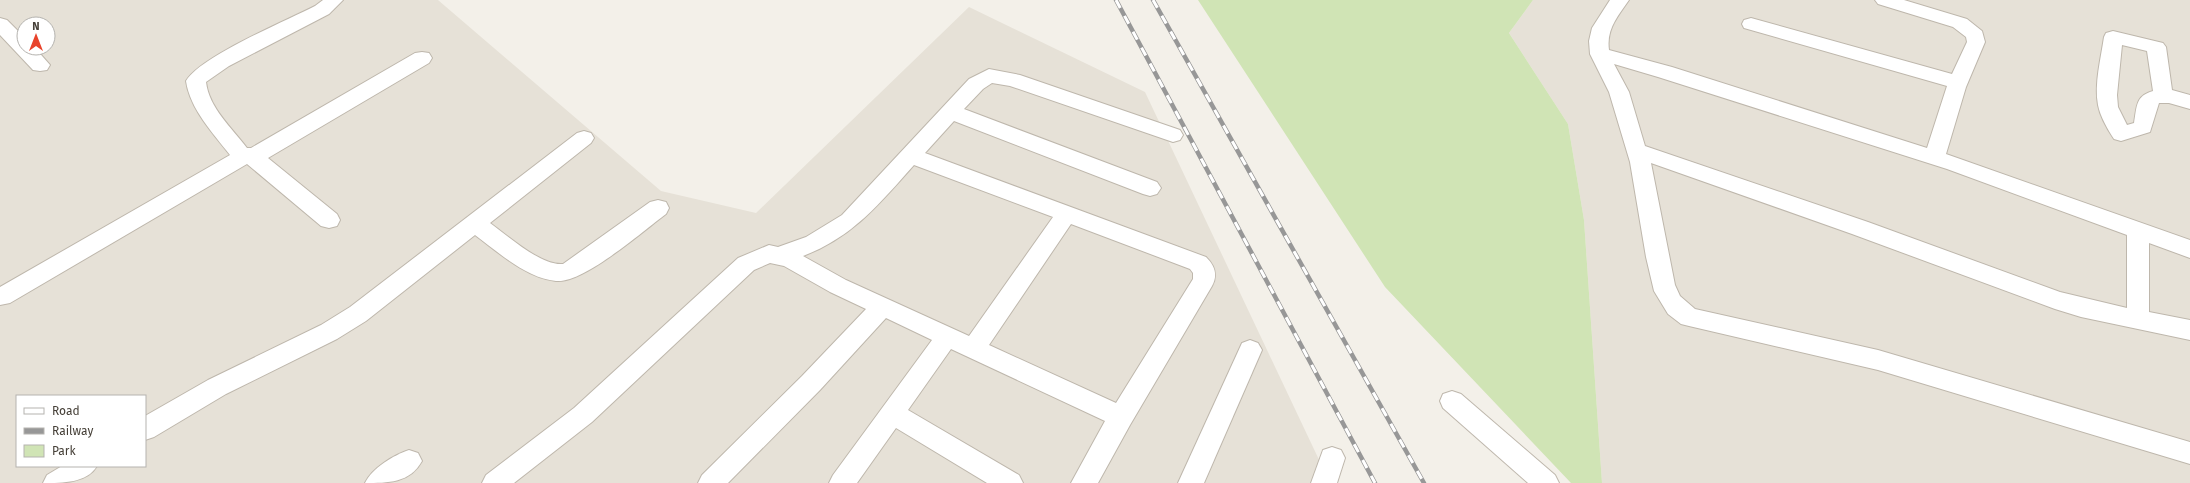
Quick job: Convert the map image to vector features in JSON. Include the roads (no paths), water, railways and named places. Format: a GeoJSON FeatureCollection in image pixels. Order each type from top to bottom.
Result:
{"type":"FeatureCollection","features":[{"type":"Feature","properties":{"kind":"street"},"geometry":{"type":"LineString","coordinates":[[329,220],[248,156],[240,153],[195,89],[196,81],[203,73],[222,61],[322,10],[334,0]]}},
{"type":"Feature","properties":{"kind":"street"},"geometry":{"type":"LineString","coordinates":[[1620,0],[1606,17],[1600,32],[1600,54],[1619,94],[1636,150],[1660,270],[1669,300],[1676,310],[1689,316],[1878,360],[2190,453]]}},
{"type":"Feature","properties":{"kind":"street"},"geometry":{"type":"LineString","coordinates":[[1884,0],[1923,6],[1960,23],[1975,36],[1976,42],[1958,82],[1934,158]]}},
{"type":"Feature","properties":{"kind":"street"},"geometry":{"type":"LineString","coordinates":[[1751,24],[1958,82]]}},
{"type":"Feature","properties":{"kind":"street"},"geometry":{"type":"LineString","coordinates":[[1,25],[16,40]]}},
{"type":"Feature","properties":{"kind":"street"},"geometry":{"type":"LineString","coordinates":[[2163,95],[2156,47],[2113,37],[2107,95],[2108,107],[2121,134],[2143,127],[2148,100],[2153,96],[2163,95],[2190,102]]}},
{"type":"Feature","properties":{"kind":"street"},"geometry":{"type":"LineString","coordinates":[[1600,54],[1665,72],[1934,158],[2190,249]]}},
{"type":"Feature","properties":{"kind":"street"},"geometry":{"type":"LineString","coordinates":[[32,56],[40,65]]}},
{"type":"Feature","properties":{"kind":"street"},"geometry":{"type":"LineString","coordinates":[[2,297],[422,58]]}},
{"type":"Feature","properties":{"kind":"street"},"geometry":{"type":"LineString","coordinates":[[781,255],[815,244],[837,231],[859,212],[982,79],[990,76],[999,76],[1173,135]]}},
{"type":"Feature","properties":{"kind":"street"},"geometry":{"type":"LineString","coordinates":[[951,112],[1150,188]]}},
{"type":"Feature","properties":{"kind":"street"},"geometry":{"type":"LineString","coordinates":[[146,428],[217,387],[329,332],[358,314],[584,138]]}},
{"type":"Feature","properties":{"kind":"street"},"geometry":{"type":"LineString","coordinates":[[1636,150],[1860,228],[2037,294],[2081,308],[2190,330]]}},
{"type":"Feature","properties":{"kind":"street"},"geometry":{"type":"LineString","coordinates":[[911,156],[1198,263],[1204,268],[1206,274],[1204,280],[1121,417],[1084,483]]}},
{"type":"Feature","properties":{"kind":"street"},"geometry":{"type":"LineString","coordinates":[[475,223],[538,267],[552,272],[568,272],[579,266],[658,208]]}},
{"type":"Feature","properties":{"kind":"street"},"geometry":{"type":"LineString","coordinates":[[973,349],[1067,214]]}},
{"type":"Feature","properties":{"kind":"street"},"geometry":{"type":"LineString","coordinates":[[2137,320],[2139,300],[2138,230]]}},
{"type":"Feature","properties":{"kind":"street"},"geometry":{"type":"LineString","coordinates":[[495,483],[583,415],[746,264],[758,257],[769,254],[781,255],[947,337],[1121,417]]}},
{"type":"Feature","properties":{"kind":"street"},"geometry":{"type":"LineString","coordinates":[[711,483],[805,389],[882,306]]}},
{"type":"Feature","properties":{"kind":"street"},"geometry":{"type":"LineString","coordinates":[[842,483],[947,337]]}},
{"type":"Feature","properties":{"kind":"street"},"geometry":{"type":"LineString","coordinates":[[1191,483],[1250,350]]}},
{"type":"Feature","properties":{"kind":"street"},"geometry":{"type":"LineString","coordinates":[[1452,402],[1546,483]]}},
{"type":"Feature","properties":{"kind":"street"},"geometry":{"type":"LineString","coordinates":[[893,414],[1010,483]]}},
{"type":"Feature","properties":{"kind":"street"},"geometry":{"type":"LineString","coordinates":[[1324,483],[1332,458]]}},
{"type":"Feature","properties":{"kind":"street"},"geometry":{"type":"LineString","coordinates":[[378,483],[409,461]]}},
{"type":"Feature","properties":{"kind":"street"},"geometry":{"type":"LineString","coordinates":[[56,483],[82,467]]}},
{"type":"Feature","properties":{"kind":"railway"},"geometry":{"type":"LineString","coordinates":[[1116,0],[1375,483]]}},
{"type":"Feature","properties":{"kind":"railway"},"geometry":{"type":"LineString","coordinates":[[1153,0],[1424,483]]}}]}
